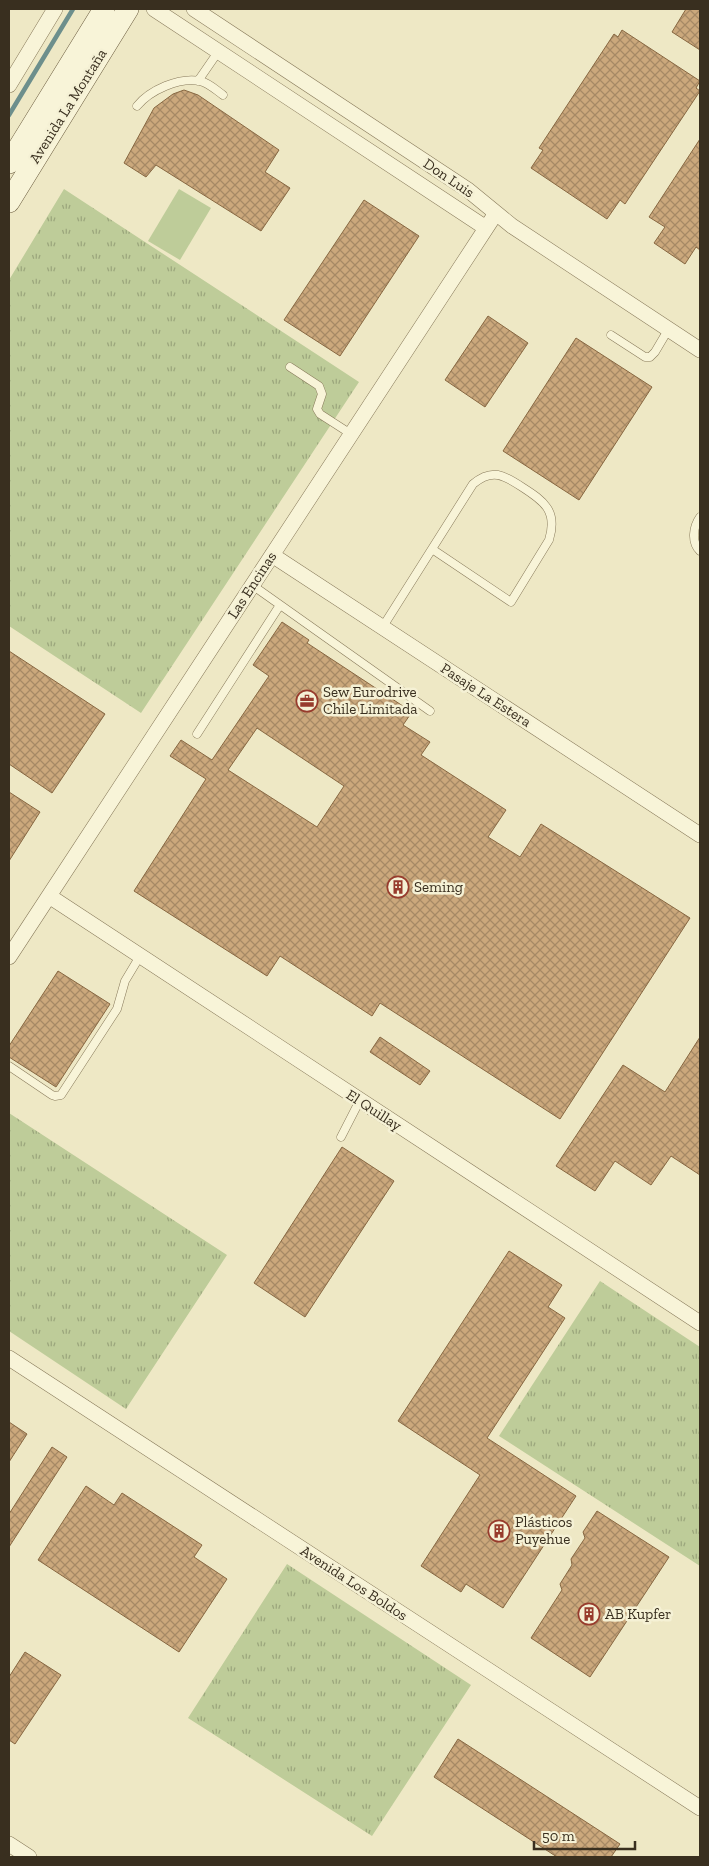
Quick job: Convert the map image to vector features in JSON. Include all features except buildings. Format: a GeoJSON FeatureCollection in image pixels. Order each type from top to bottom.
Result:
{"type":"FeatureCollection","features":[{"type":"Feature","properties":{"kind":"main road","name":"Avenida La Montaña"},"geometry":{"type":"LineString","coordinates":[[9,163],[104,9]]}},
{"type":"Feature","properties":{"kind":"main road","name":"Avenida La Montaña"},"geometry":{"type":"LineString","coordinates":[[9,202],[128,9]]}},
{"type":"Feature","properties":{"kind":"street"},"geometry":{"type":"LineString","coordinates":[[9,85],[55,9]]}},
{"type":"Feature","properties":{"kind":"street"},"geometry":{"type":"LineString","coordinates":[[154,9],[486,228]]}},
{"type":"Feature","properties":{"kind":"street","name":"Don Luis"},"geometry":{"type":"LineString","coordinates":[[194,9],[460,185],[512,226],[700,350]]}},
{"type":"Feature","properties":{"kind":"street","name":"Las Encinas"},"geometry":{"type":"LineString","coordinates":[[9,956],[496,213]]}},
{"type":"Feature","properties":{"kind":"street","name":"Pasaje La Estera"},"geometry":{"type":"LineString","coordinates":[[272,555],[700,836]]}},
{"type":"Feature","properties":{"kind":"street","name":"El Quillay"},"geometry":{"type":"LineString","coordinates":[[49,896],[700,1323]]}},
{"type":"Feature","properties":{"kind":"street","name":"Avenida Los Boldos"},"geometry":{"type":"LineString","coordinates":[[9,1358],[700,1808]]}},
{"type":"Feature","properties":{"kind":"street"},"geometry":{"type":"LineString","coordinates":[[9,1844],[29,1857]]}},
{"type":"Feature","properties":{"kind":"lane"},"geometry":{"type":"LineString","coordinates":[[198,81],[218,52]]}},
{"type":"Feature","properties":{"kind":"lane"},"geometry":{"type":"LineString","coordinates":[[137,106],[143,98],[161,87],[198,81],[207,83],[224,95]]}},
{"type":"Feature","properties":{"kind":"lane"},"geometry":{"type":"LineString","coordinates":[[611,335],[645,357],[650,357],[668,330]]}},
{"type":"Feature","properties":{"kind":"lane"},"geometry":{"type":"LineString","coordinates":[[290,367],[319,386],[322,394],[317,409],[320,414],[351,434]]}},
{"type":"Feature","properties":{"kind":"lane"},"geometry":{"type":"LineString","coordinates":[[382,628],[473,484],[484,477],[505,476],[540,498],[550,514],[552,531],[549,540],[511,602],[432,549]]}},
{"type":"Feature","properties":{"kind":"lane"},"geometry":{"type":"LineString","coordinates":[[700,517],[694,533],[695,542],[700,552]]}},
{"type":"Feature","properties":{"kind":"lane"},"geometry":{"type":"LineString","coordinates":[[252,585],[430,711]]}},
{"type":"Feature","properties":{"kind":"lane"},"geometry":{"type":"LineString","coordinates":[[197,734],[280,605]]}},
{"type":"Feature","properties":{"kind":"lane"},"geometry":{"type":"LineString","coordinates":[[9,1066],[52,1095],[61,1095],[117,1010],[125,981],[140,956]]}},
{"type":"Feature","properties":{"kind":"lane"},"geometry":{"type":"LineString","coordinates":[[341,1137],[360,1100]]}},
{"type":"Feature","properties":{"kind":"green space"},"geometry":{"type":"Polygon","coordinates":[[[64,189],[359,382],[141,713],[9,626],[9,280],[64,189]]]}},
{"type":"Feature","properties":{"kind":"green space"},"geometry":{"type":"Polygon","coordinates":[[[179,189],[211,208],[180,260],[148,241],[179,189]]]}},
{"type":"Feature","properties":{"kind":"green space"},"geometry":{"type":"Polygon","coordinates":[[[9,1113],[227,1255],[126,1409],[9,1331],[9,1113]]]}},
{"type":"Feature","properties":{"kind":"green space"},"geometry":{"type":"Polygon","coordinates":[[[600,1281],[700,1347],[700,1566],[499,1436],[600,1281]]]}},
{"type":"Feature","properties":{"kind":"green space"},"geometry":{"type":"Polygon","coordinates":[[[287,1564],[471,1685],[372,1836],[188,1718],[287,1564]]]}},
{"type":"Feature","properties":{"kind":"waterway"},"geometry":{"type":"LineString","coordinates":[[9,115],[73,9]]}},
{"type":"Feature","properties":{"kind":"place","name":"Sew Eurodrive Chile Limitada"},"geometry":{"type":"Point","coordinates":[307,701]}},
{"type":"Feature","properties":{"kind":"place","name":"Seming"},"geometry":{"type":"Point","coordinates":[398,887]}},
{"type":"Feature","properties":{"kind":"place","name":"Plásticos Puyehue"},"geometry":{"type":"Point","coordinates":[499,1531]}},
{"type":"Feature","properties":{"kind":"place","name":"AB Kupfer"},"geometry":{"type":"Point","coordinates":[589,1614]}}]}
